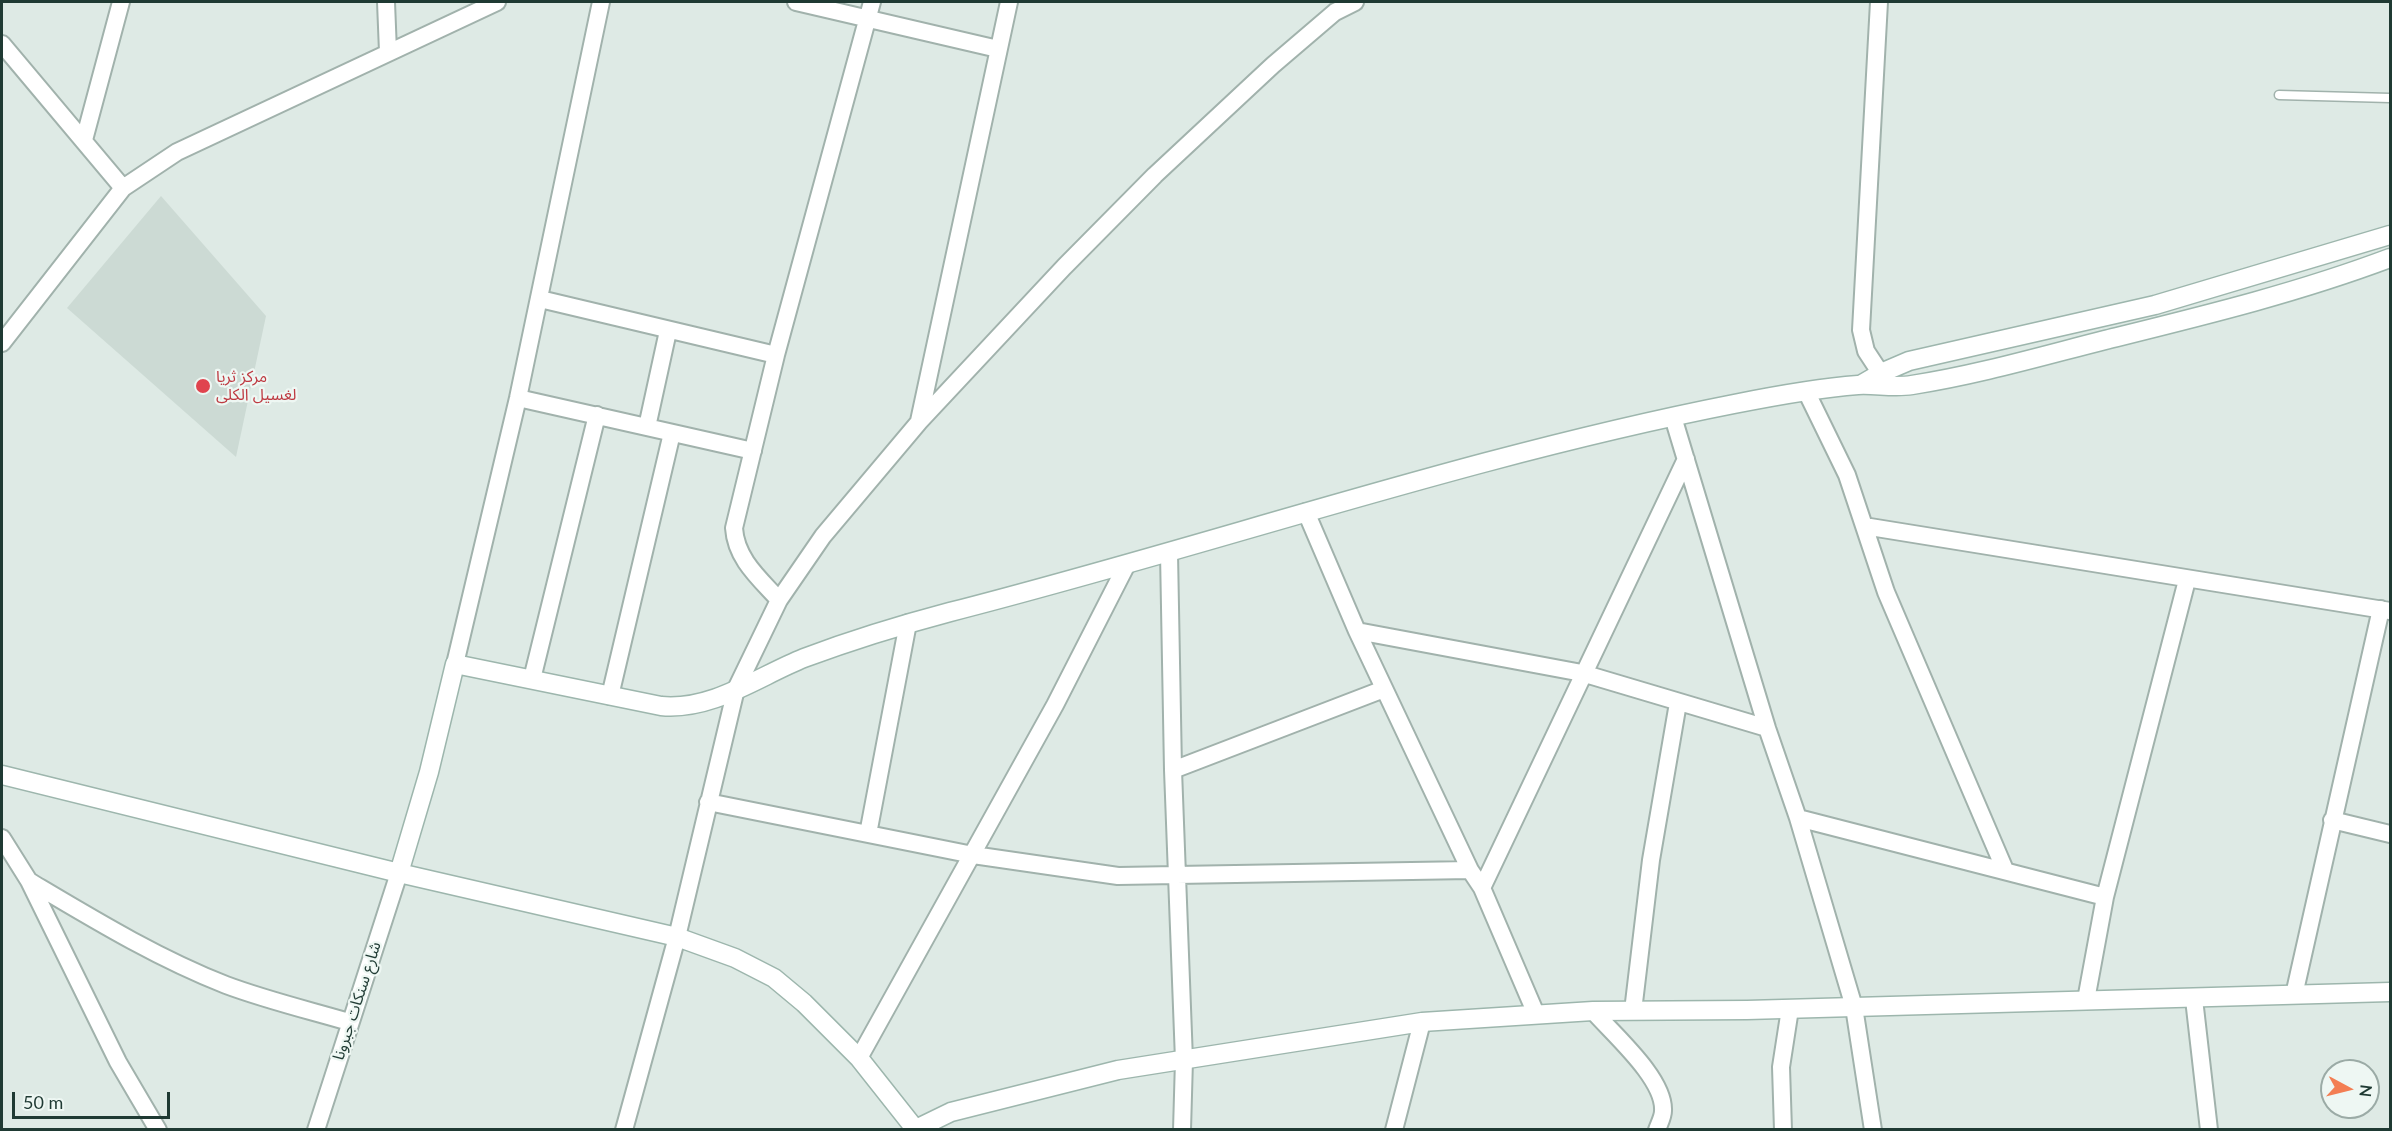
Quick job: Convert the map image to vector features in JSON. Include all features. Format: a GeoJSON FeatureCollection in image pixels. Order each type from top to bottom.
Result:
{"type":"FeatureCollection","features":[{"type":"Feature","properties":{"kind":"street"},"geometry":{"type":"LineString","coordinates":[[84,140],[122,2]]}},
{"type":"Feature","properties":{"kind":"street"},"geometry":{"type":"LineString","coordinates":[[386,2],[388,52]]}},
{"type":"Feature","properties":{"kind":"street"},"geometry":{"type":"LineString","coordinates":[[2,343],[8,324],[123,188],[177,152],[497,2]]}},
{"type":"Feature","properties":{"kind":"street"},"geometry":{"type":"LineString","coordinates":[[399,873],[429,772],[518,398],[601,2]]}},
{"type":"Feature","properties":{"kind":"street"},"geometry":{"type":"LineString","coordinates":[[796,2],[998,49]]}},
{"type":"Feature","properties":{"kind":"street"},"geometry":{"type":"LineString","coordinates":[[779,600],[741,557],[735,544],[734,528],[776,355],[872,2]]}},
{"type":"Feature","properties":{"kind":"street"},"geometry":{"type":"LineString","coordinates":[[919,422],[1009,2]]}},
{"type":"Feature","properties":{"kind":"street"},"geometry":{"type":"LineString","coordinates":[[624,1130],[677,937],[736,689],[779,600],[823,536],[919,422],[987,346],[1155,175],[1282,57],[1335,12],[1355,2]]}},
{"type":"Feature","properties":{"kind":"street"},"geometry":{"type":"LineString","coordinates":[[1879,2],[1861,330],[1866,351],[1885,380]]}},
{"type":"Feature","properties":{"kind":"street"},"geometry":{"type":"LineString","coordinates":[[2,44],[123,188]]}},
{"type":"Feature","properties":{"kind":"street"},"geometry":{"type":"LineString","coordinates":[[1885,380],[1909,361],[2156,305],[2391,235]]}},
{"type":"Feature","properties":{"kind":"street"},"geometry":{"type":"LineString","coordinates":[[455,663],[610,696],[679,707],[736,689],[789,664],[908,623],[1126,566],[1306,512],[1587,437],[1736,403],[1885,380],[1999,366],[2257,302],[2321,284],[2391,258]]}},
{"type":"Feature","properties":{"kind":"street"},"geometry":{"type":"LineString","coordinates":[[540,299],[776,355]]}},
{"type":"Feature","properties":{"kind":"street"},"geometry":{"type":"LineString","coordinates":[[647,427],[668,331]]}},
{"type":"Feature","properties":{"kind":"street"},"geometry":{"type":"LineString","coordinates":[[1807,393],[1847,475],[1886,592],[2005,870]]}},
{"type":"Feature","properties":{"kind":"street"},"geometry":{"type":"LineString","coordinates":[[518,398],[753,451]]}},
{"type":"Feature","properties":{"kind":"street"},"geometry":{"type":"LineString","coordinates":[[532,678],[597,415]]}},
{"type":"Feature","properties":{"kind":"street"},"geometry":{"type":"LineString","coordinates":[[1673,417],[1767,728],[1798,818],[1854,1008],[1873,1130]]}},
{"type":"Feature","properties":{"kind":"street"},"geometry":{"type":"LineString","coordinates":[[610,696],[672,433]]}},
{"type":"Feature","properties":{"kind":"street"},"geometry":{"type":"LineString","coordinates":[[1482,888],[1582,673],[1686,459]]}},
{"type":"Feature","properties":{"kind":"street"},"geometry":{"type":"LineString","coordinates":[[1306,512],[1384,688],[1470,870],[1482,888],[1536,1014]]}},
{"type":"Feature","properties":{"kind":"street"},"geometry":{"type":"LineString","coordinates":[[1864,526],[2187,580],[2386,610],[2332,820],[2294,995]]}},
{"type":"Feature","properties":{"kind":"street"},"geometry":{"type":"LineString","coordinates":[[1169,553],[1176,876],[1184,1059],[1182,1130]]}},
{"type":"Feature","properties":{"kind":"street"},"geometry":{"type":"LineString","coordinates":[[859,1058],[1055,705],[1126,566]]}},
{"type":"Feature","properties":{"kind":"street"},"geometry":{"type":"LineString","coordinates":[[2086,1000],[2105,897],[2187,580]]}},
{"type":"Feature","properties":{"kind":"street"},"geometry":{"type":"LineString","coordinates":[[868,834],[908,623]]}},
{"type":"Feature","properties":{"kind":"street"},"geometry":{"type":"LineString","coordinates":[[1358,631],[1582,673],[1767,728]]}},
{"type":"Feature","properties":{"kind":"street"},"geometry":{"type":"LineString","coordinates":[[1173,770],[1384,688]]}},
{"type":"Feature","properties":{"kind":"street"},"geometry":{"type":"LineString","coordinates":[[1633,1011],[1652,860],[1678,703]]}},
{"type":"Feature","properties":{"kind":"street"},"geometry":{"type":"LineString","coordinates":[[2,775],[399,873],[677,937],[735,958],[774,978],[804,1003],[859,1058],[916,1129],[951,1112],[1118,1070],[1422,1022],[1593,1011],[1854,1008],[2391,992]]}},
{"type":"Feature","properties":{"kind":"street"},"geometry":{"type":"LineString","coordinates":[[708,802],[973,855],[1118,876],[1470,870]]}},
{"type":"Feature","properties":{"kind":"street"},"geometry":{"type":"LineString","coordinates":[[1798,818],[2105,897]]}},
{"type":"Feature","properties":{"kind":"street"},"geometry":{"type":"LineString","coordinates":[[2332,820],[2391,834]]}},
{"type":"Feature","properties":{"kind":"street"},"geometry":{"type":"LineString","coordinates":[[2,838],[28,881],[118,1062],[158,1130]]}},
{"type":"Feature","properties":{"kind":"street","name":"شارع سنكات جبرونا"},"geometry":{"type":"LineString","coordinates":[[316,1130],[399,873]]}},
{"type":"Feature","properties":{"kind":"street"},"geometry":{"type":"LineString","coordinates":[[28,881],[116,933],[184,968],[229,986],[349,1022]]}},
{"type":"Feature","properties":{"kind":"street"},"geometry":{"type":"LineString","coordinates":[[2194,999],[2209,1130]]}},
{"type":"Feature","properties":{"kind":"street"},"geometry":{"type":"LineString","coordinates":[[1783,1130],[1781,1067],[1790,1009]]}},
{"type":"Feature","properties":{"kind":"street"},"geometry":{"type":"LineString","coordinates":[[1593,1011],[1653,1079],[1661,1096],[1663,1113],[1657,1130]]}},
{"type":"Feature","properties":{"kind":"street"},"geometry":{"type":"LineString","coordinates":[[1394,1130],[1422,1022]]}},
{"type":"Feature","properties":{"kind":"lane"},"geometry":{"type":"LineString","coordinates":[[2279,94],[2391,98]]}},
{"type":"Feature","properties":{"kind":"shaded area","name":"مركز ثريا لغسيل الكلى"},"geometry":{"type":"Polygon","coordinates":[[[161,196],[266,316],[236,457],[67,308],[161,196]]]}},
{"type":"Feature","properties":{"kind":"place","name":"مركز ثريا لغسيل الكلى"},"geometry":{"type":"Point","coordinates":[203,386]}}]}
